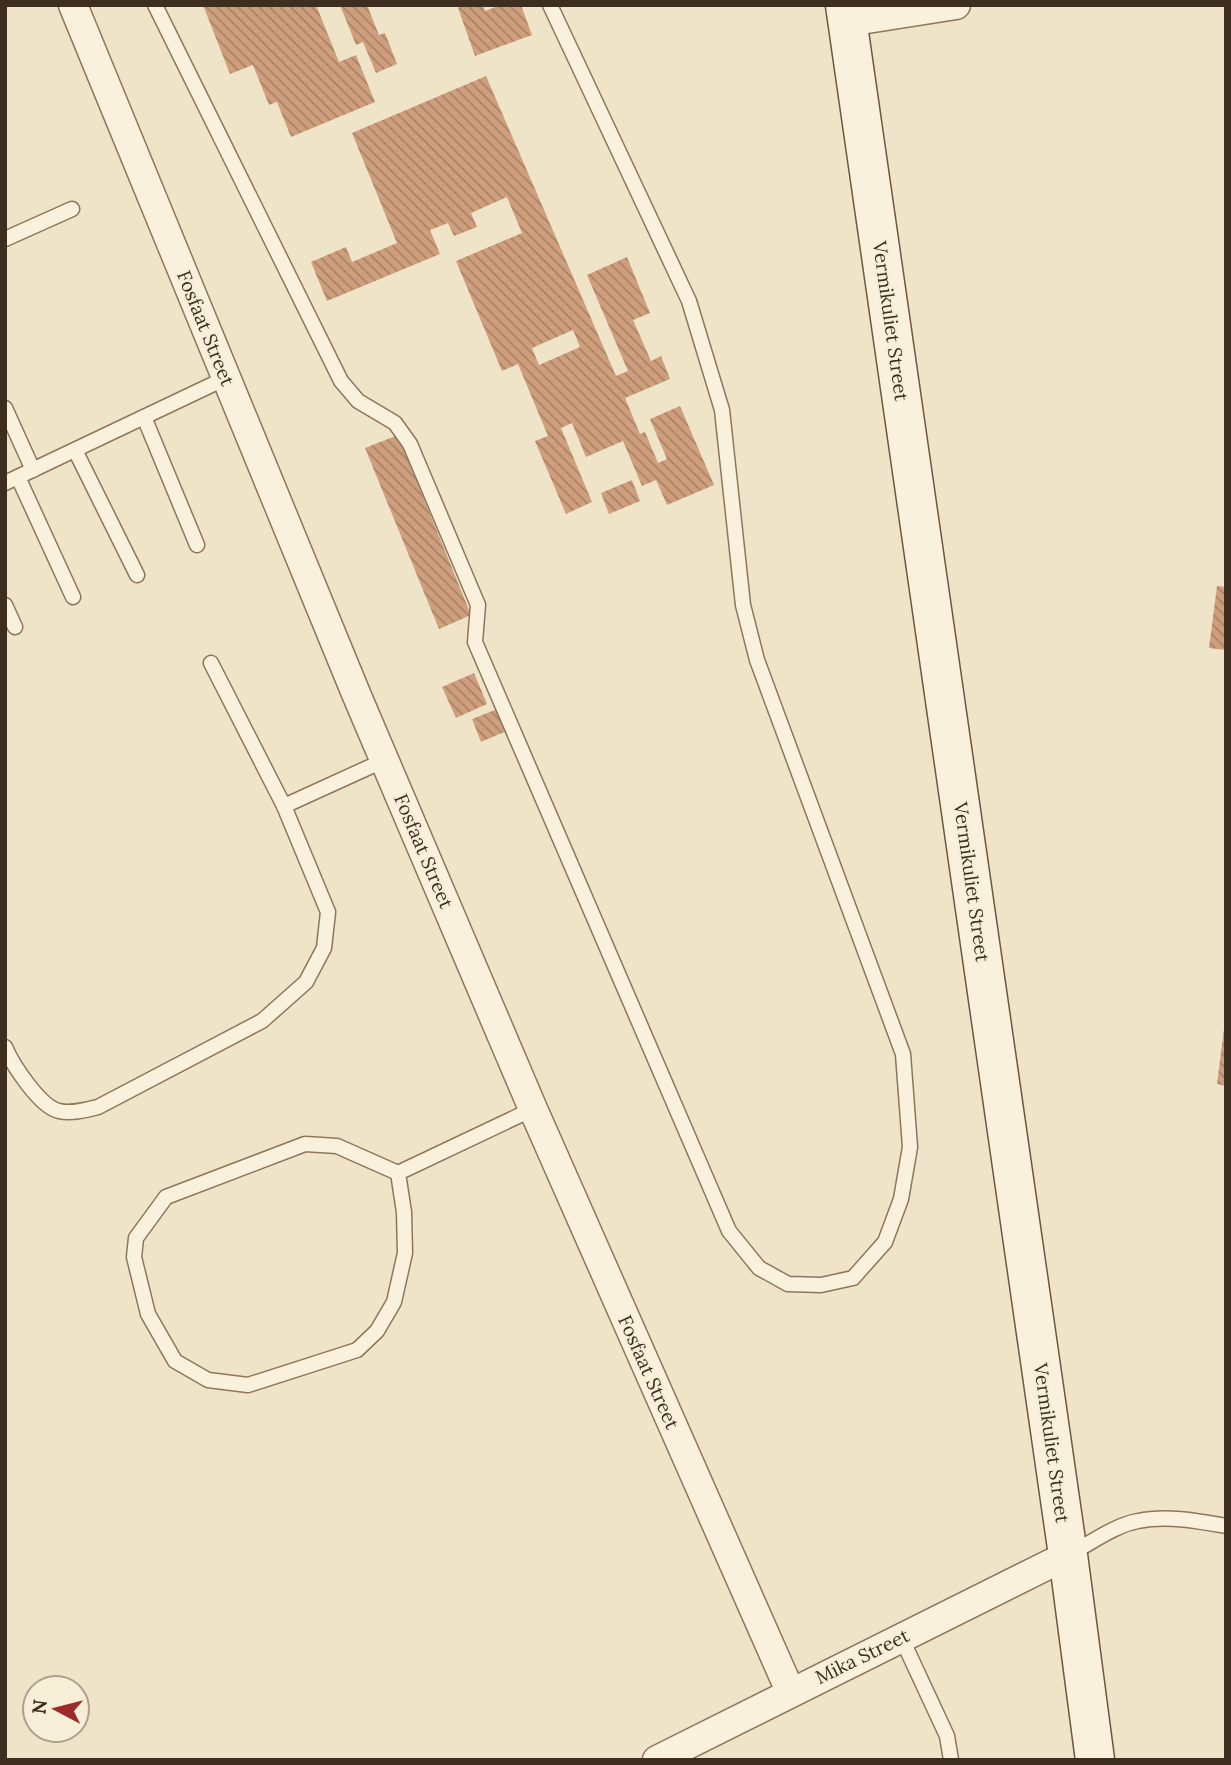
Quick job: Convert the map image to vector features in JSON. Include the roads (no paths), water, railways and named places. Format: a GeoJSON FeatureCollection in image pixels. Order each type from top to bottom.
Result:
{"type":"FeatureCollection","features":[{"type":"Feature","properties":{"kind":"street","name":"Fosfaat Street"},"geometry":{"type":"LineString","coordinates":[[73,5],[385,760],[533,1110],[790,1691]]}},
{"type":"Feature","properties":{"kind":"street"},"geometry":{"type":"LineString","coordinates":[[847,14],[956,5]]}},
{"type":"Feature","properties":{"kind":"street","name":"Vermikuliet Street"},"geometry":{"type":"LineString","coordinates":[[847,14],[1095,1760]]}},
{"type":"Feature","properties":{"kind":"street","name":"Mika Street"},"geometry":{"type":"LineString","coordinates":[[657,1760],[790,1691],[1068,1555]]}},
{"type":"Feature","properties":{"kind":"lane"},"geometry":{"type":"LineString","coordinates":[[155,5],[341,381],[358,401],[395,423],[410,444],[478,605],[475,642],[729,1231],[759,1268],[788,1284],[821,1285],[853,1278],[885,1242],[901,1199],[910,1147],[904,1055],[757,660],[743,605],[722,410],[689,301],[550,5]]}},
{"type":"Feature","properties":{"kind":"lane"},"geometry":{"type":"LineString","coordinates":[[5,239],[72,209]]}},
{"type":"Feature","properties":{"kind":"lane"},"geometry":{"type":"LineString","coordinates":[[73,597],[12,480],[226,378]]}},
{"type":"Feature","properties":{"kind":"lane"},"geometry":{"type":"LineString","coordinates":[[5,408],[33,470]]}},
{"type":"Feature","properties":{"kind":"lane"},"geometry":{"type":"LineString","coordinates":[[144,417],[197,545]]}},
{"type":"Feature","properties":{"kind":"lane"},"geometry":{"type":"LineString","coordinates":[[75,450],[137,575]]}},
{"type":"Feature","properties":{"kind":"lane"},"geometry":{"type":"LineString","coordinates":[[5,605],[15,627]]}},
{"type":"Feature","properties":{"kind":"lane"},"geometry":{"type":"LineString","coordinates":[[5,1047],[45,1104],[58,1111],[78,1112],[98,1107],[262,1021],[306,982],[324,948],[328,912],[284,806],[211,663]]}},
{"type":"Feature","properties":{"kind":"lane"},"geometry":{"type":"LineString","coordinates":[[284,806],[385,760]]}},
{"type":"Feature","properties":{"kind":"lane"},"geometry":{"type":"LineString","coordinates":[[398,1173],[404,1212],[405,1253],[394,1302],[377,1331],[357,1350],[248,1385],[208,1380],[175,1361],[148,1314],[134,1257],[136,1238],[166,1197],[305,1144],[337,1146],[398,1173],[533,1110]]}},
{"type":"Feature","properties":{"kind":"lane"},"geometry":{"type":"LineString","coordinates":[[1068,1555],[1122,1526],[1138,1521],[1161,1519],[1226,1526]]}},
{"type":"Feature","properties":{"kind":"lane"},"geometry":{"type":"LineString","coordinates":[[901,1637],[947,1736],[951,1760]]}}]}
